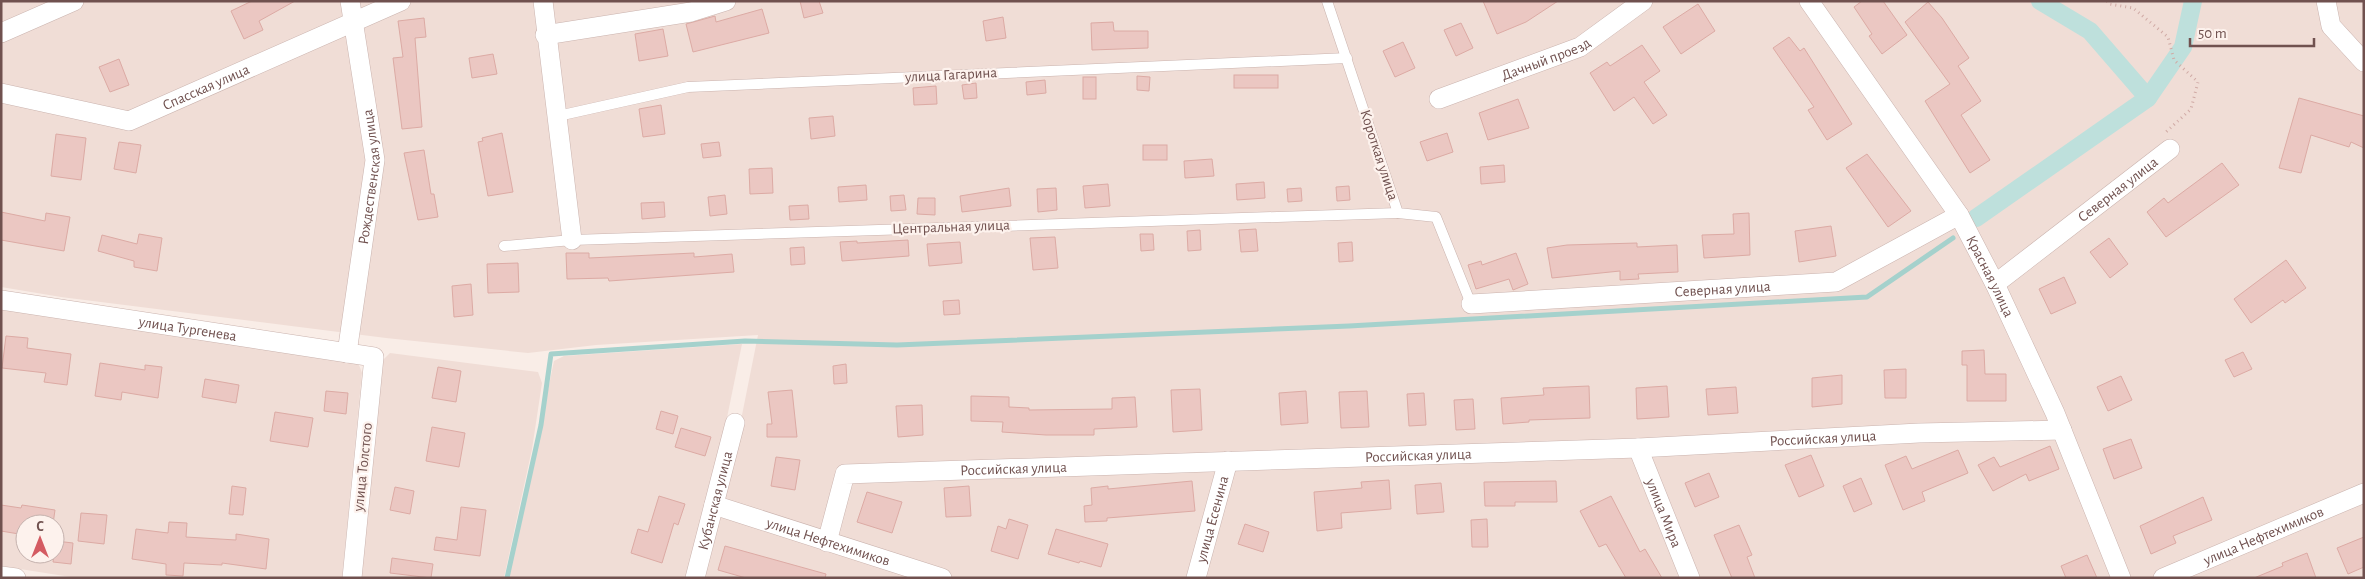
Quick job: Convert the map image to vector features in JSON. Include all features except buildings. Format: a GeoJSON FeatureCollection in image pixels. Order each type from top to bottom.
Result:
{"type":"FeatureCollection","features":[{"type":"Feature","properties":{"kind":"street"},"geometry":{"type":"LineString","coordinates":[[1,33],[74,1]]}},
{"type":"Feature","properties":{"kind":"street","name":"Рождественская улица"},"geometry":{"type":"LineString","coordinates":[[347,352],[375,160],[350,1]]}},
{"type":"Feature","properties":{"kind":"street","name":"Спасская улица"},"geometry":{"type":"LineString","coordinates":[[1,93],[129,121],[353,24],[401,1]]}},
{"type":"Feature","properties":{"kind":"street"},"geometry":{"type":"LineString","coordinates":[[543,1],[572,240]]}},
{"type":"Feature","properties":{"kind":"street"},"geometry":{"type":"LineString","coordinates":[[546,35],[691,12],[726,1]]}},
{"type":"Feature","properties":{"kind":"street","name":"Дачный проезд"},"geometry":{"type":"LineString","coordinates":[[1439,99],[1580,47],[1643,1]]}},
{"type":"Feature","properties":{"kind":"street","name":"Красная улица"},"geometry":{"type":"LineString","coordinates":[[1809,1],[1959,215],[1995,284],[2062,430],[2122,578]]}},
{"type":"Feature","properties":{"kind":"street"},"geometry":{"type":"LineString","coordinates":[[2326,1],[2331,26],[2364,62]]}},
{"type":"Feature","properties":{"kind":"street","name":"Северная улица"},"geometry":{"type":"LineString","coordinates":[[1995,284],[2167,142]]}},
{"type":"Feature","properties":{"kind":"street","name":"Северная улица"},"geometry":{"type":"LineString","coordinates":[[1471,304],[1836,282],[1959,215]]}},
{"type":"Feature","properties":{"kind":"street","name":"улица Тургенева"},"geometry":{"type":"LineString","coordinates":[[1,300],[374,357]]}},
{"type":"Feature","properties":{"kind":"street","name":"улица Толстого"},"geometry":{"type":"LineString","coordinates":[[352,578],[374,357]]}},
{"type":"Feature","properties":{"kind":"street","name":"Кубанская улица"},"geometry":{"type":"LineString","coordinates":[[695,578],[735,423]]}},
{"type":"Feature","properties":{"kind":"street","name":"Российская улица"},"geometry":{"type":"LineString","coordinates":[[827,542],[845,474],[1638,448],[1919,433],[2062,430]]}},
{"type":"Feature","properties":{"kind":"street","name":"улица Мира"},"geometry":{"type":"LineString","coordinates":[[1638,448],[1690,578]]}},
{"type":"Feature","properties":{"kind":"street","name":"улица Есенина"},"geometry":{"type":"LineString","coordinates":[[1196,578],[1228,461]]}},
{"type":"Feature","properties":{"kind":"street","name":"улица Нефтехимиков"},"geometry":{"type":"LineString","coordinates":[[2163,578],[2364,493]]}},
{"type":"Feature","properties":{"kind":"street","name":"улица Нефтехимиков"},"geometry":{"type":"LineString","coordinates":[[714,505],[942,578]]}},
{"type":"Feature","properties":{"kind":"street"},"geometry":{"type":"LineString","coordinates":[[1,576],[16,578]]}},
{"type":"Feature","properties":{"kind":"lane","name":"Короткая улица"},"geometry":{"type":"LineString","coordinates":[[1327,1],[1398,212],[1436,217],[1471,304]]}},
{"type":"Feature","properties":{"kind":"lane","name":"улица Гагарина"},"geometry":{"type":"LineString","coordinates":[[558,116],[688,87],[1347,58]]}},
{"type":"Feature","properties":{"kind":"lane","name":"Центральная улица"},"geometry":{"type":"LineString","coordinates":[[504,246],[572,240],[1398,212]]}},
{"type":"Feature","properties":{"kind":"path"},"geometry":{"type":"LineString","coordinates":[[2107,1],[2108,4],[2133,8],[2168,38],[2174,60],[2198,82],[2191,109],[2167,142]]}},
{"type":"Feature","properties":{"kind":"shaded area"},"geometry":{"type":"Polygon","coordinates":[[[1,1],[2364,1],[2364,578],[702,578],[733,460],[758,335],[596,345],[528,353],[386,338],[61,297],[1,287],[1,1]]]}},
{"type":"Feature","properties":{"kind":"shaded area"},"geometry":{"type":"Polygon","coordinates":[[[1,303],[351,359],[359,365],[362,373],[342,578],[77,578],[1,566],[1,303]]]}},
{"type":"Feature","properties":{"kind":"shaded area"},"geometry":{"type":"Polygon","coordinates":[[[742,344],[718,462],[685,578],[509,578],[554,361],[564,356],[742,344]]]}},
{"type":"Feature","properties":{"kind":"shaded area"},"geometry":{"type":"Polygon","coordinates":[[[390,353],[538,372],[542,383],[532,449],[504,578],[356,578],[381,362],[390,353]]]}},
{"type":"Feature","properties":{"kind":"waterway"},"geometry":{"type":"LineString","coordinates":[[2040,1],[2090,31],[2148,98]]}},
{"type":"Feature","properties":{"kind":"waterway"},"geometry":{"type":"LineString","coordinates":[[1976,218],[2148,98],[2183,47],[2193,1]]}},
{"type":"Feature","properties":{"kind":"waterway"},"geometry":{"type":"LineString","coordinates":[[507,578],[541,425],[551,354],[745,341],[897,345],[1349,326],[1867,297],[1953,238]]}}]}
